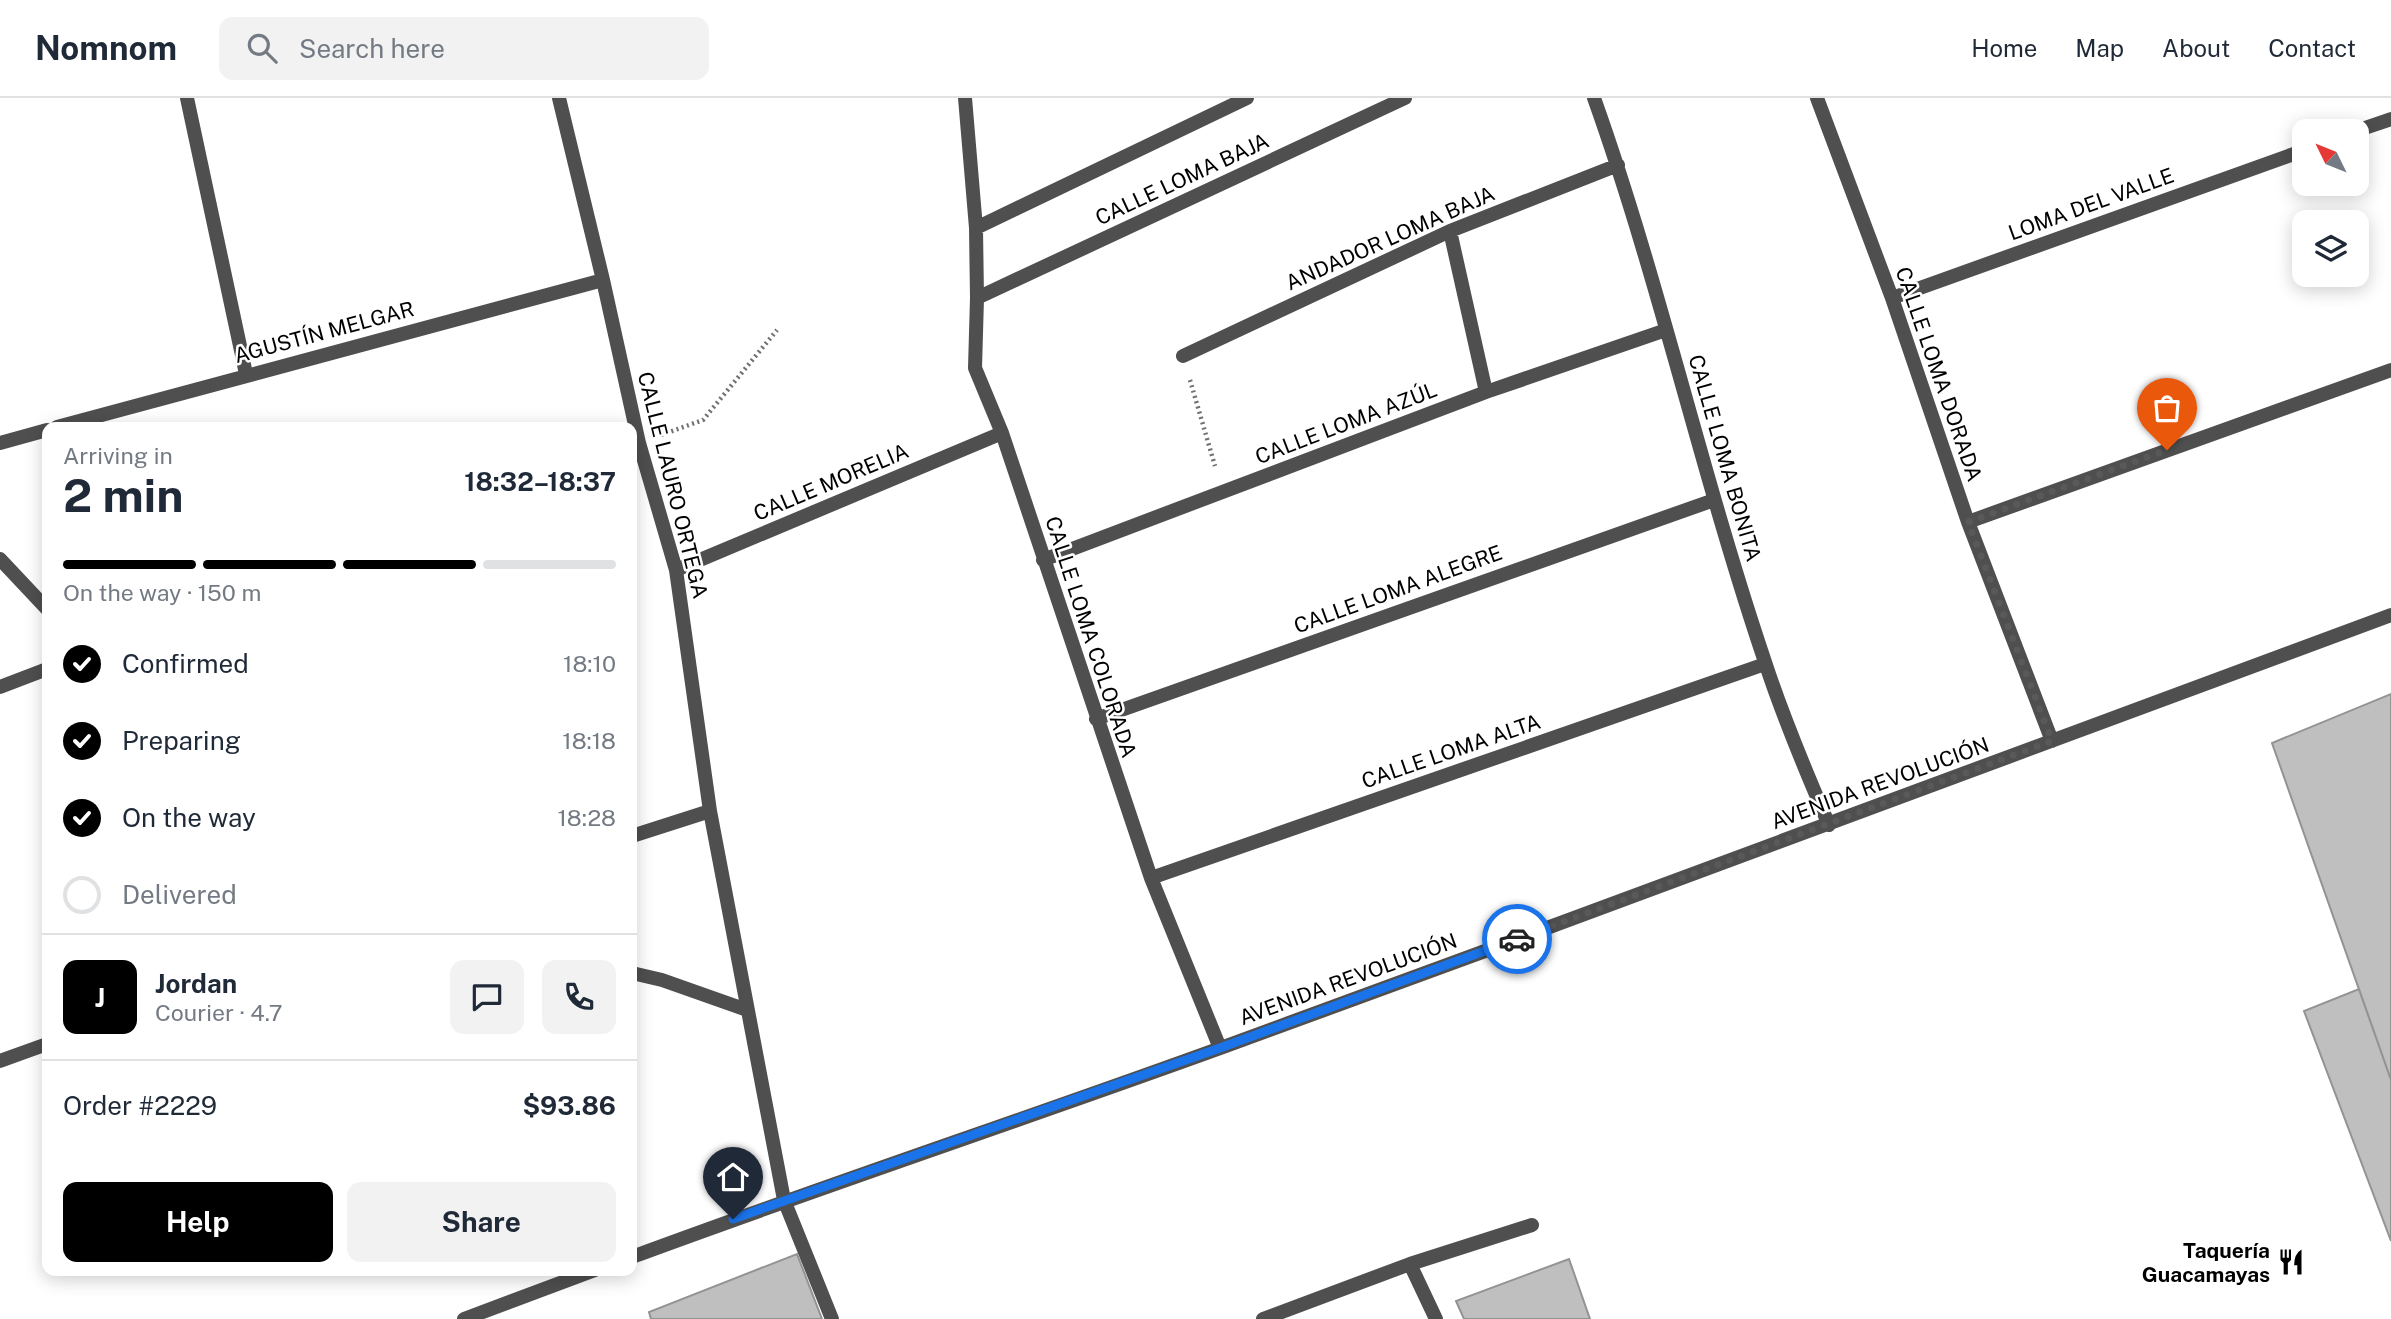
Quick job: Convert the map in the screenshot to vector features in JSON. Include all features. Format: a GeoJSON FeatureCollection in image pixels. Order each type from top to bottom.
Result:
{"type":"FeatureCollection","features":[{"type":"Feature","properties":{"kind":"street"},"geometry":{"type":"LineString","coordinates":[[187,98],[246,374]]}},
{"type":"Feature","properties":{"kind":"street","name":"CALLE LAURO ORTEGA"},"geometry":{"type":"LineString","coordinates":[[559,98],[635,422]]}},
{"type":"Feature","properties":{"kind":"street","name":"CALLE LOMA COLORADA"},"geometry":{"type":"LineString","coordinates":[[965,98],[976,228],[975,368],[1002,433],[1151,878],[1220,1048]]}},
{"type":"Feature","properties":{"kind":"street"},"geometry":{"type":"LineString","coordinates":[[976,228],[1247,98]]}},
{"type":"Feature","properties":{"kind":"street","name":"CALLE LOMA BAJA"},"geometry":{"type":"LineString","coordinates":[[977,298],[1405,98]]}},
{"type":"Feature","properties":{"kind":"street","name":"CALLE LOMA BONITA"},"geometry":{"type":"LineString","coordinates":[[1594,98],[1618,165],[1714,500],[1765,664],[1829,825]]}},
{"type":"Feature","properties":{"kind":"street","name":"CALLE LOMA DORADA"},"geometry":{"type":"LineString","coordinates":[[1817,98],[1892,298],[1968,522],[2052,741]]}},
{"type":"Feature","properties":{"kind":"street"},"geometry":{"type":"LineString","coordinates":[[2370,126],[2391,119]]}},
{"type":"Feature","properties":{"kind":"street","name":"LOMA DEL VALLE"},"geometry":{"type":"LineString","coordinates":[[1892,298],[2292,155]]}},
{"type":"Feature","properties":{"kind":"street","name":"ANDADOR LOMA BAJA"},"geometry":{"type":"LineString","coordinates":[[1183,356],[1450,231],[1618,165]]}},
{"type":"Feature","properties":{"kind":"street"},"geometry":{"type":"LineString","coordinates":[[1450,231],[1486,391]]}},
{"type":"Feature","properties":{"kind":"street","name":"AGUSTÍN MELGAR"},"geometry":{"type":"LineString","coordinates":[[75,422],[603,280]]}},
{"type":"Feature","properties":{"kind":"street","name":"CALLE LOMA AZÚL"},"geometry":{"type":"LineString","coordinates":[[1043,560],[1486,391],[1666,330]]}},
{"type":"Feature","properties":{"kind":"street"},"geometry":{"type":"LineString","coordinates":[[1968,522],[2391,370]]}},
{"type":"Feature","properties":{"kind":"street"},"geometry":{"type":"LineString","coordinates":[[0,443],[42,431]]}},
{"type":"Feature","properties":{"kind":"street","name":"CALLE LAURO ORTEGA"},"geometry":{"type":"LineString","coordinates":[[637,432],[676,570],[710,811],[784,1200],[832,1319]]}},
{"type":"Feature","properties":{"kind":"street","name":"CALLE MORELIA"},"geometry":{"type":"LineString","coordinates":[[676,570],[1002,433]]}},
{"type":"Feature","properties":{"kind":"street","name":"CALLE LOMA ALEGRE"},"geometry":{"type":"LineString","coordinates":[[1096,719],[1714,500]]}},
{"type":"Feature","properties":{"kind":"street"},"geometry":{"type":"LineString","coordinates":[[0,559],[42,604]]}},
{"type":"Feature","properties":{"kind":"street","name":"AVENIDA REVOLUCIÓN"},"geometry":{"type":"LineString","coordinates":[[637,1255],[784,1200],[1220,1048],[2391,615]]}},
{"type":"Feature","properties":{"kind":"street","name":"CALLE LOMA ALTA"},"geometry":{"type":"LineString","coordinates":[[1151,878],[1765,664]]}},
{"type":"Feature","properties":{"kind":"street"},"geometry":{"type":"LineString","coordinates":[[0,687],[42,671]]}},
{"type":"Feature","properties":{"kind":"street"},"geometry":{"type":"LineString","coordinates":[[637,834],[710,811]]}},
{"type":"Feature","properties":{"kind":"street"},"geometry":{"type":"LineString","coordinates":[[637,974],[662,980],[747,1010]]}},
{"type":"Feature","properties":{"kind":"street"},"geometry":{"type":"LineString","coordinates":[[0,1061],[42,1046]]}},
{"type":"Feature","properties":{"kind":"street"},"geometry":{"type":"LineString","coordinates":[[1263,1319],[1410,1264],[1532,1225]]}},
{"type":"Feature","properties":{"kind":"street"},"geometry":{"type":"LineString","coordinates":[[1410,1264],[1436,1319]]}},
{"type":"Feature","properties":{"kind":"street"},"geometry":{"type":"LineString","coordinates":[[464,1319],[579,1276]]}},
{"type":"Feature","properties":{"kind":"path"},"geometry":{"type":"LineString","coordinates":[[640,445],[703,420],[776,330]]}},
{"type":"Feature","properties":{"kind":"path"},"geometry":{"type":"LineString","coordinates":[[1183,356],[1223,492]]}},
{"type":"Feature","properties":{"kind":"building"},"geometry":{"type":"Polygon","coordinates":[[[2391,694],[2391,1080],[2272,743],[2391,694]]]}},
{"type":"Feature","properties":{"kind":"building"},"geometry":{"type":"Polygon","coordinates":[[[2359,989],[2391,1080],[2391,1241],[2304,1011],[2359,989]]]}},
{"type":"Feature","properties":{"kind":"building"},"geometry":{"type":"Polygon","coordinates":[[[797,1254],[822,1319],[651,1319],[649,1312],[797,1254]]]}},
{"type":"Feature","properties":{"kind":"building"},"geometry":{"type":"Polygon","coordinates":[[[1569,1259],[1590,1319],[1464,1319],[1456,1301],[1569,1259]]]}},
{"type":"Feature","properties":{"kind":"way so far"},"geometry":{"type":"LineString","coordinates":[[1517,939],[2052,741],[1968,522],[2167,450]]}},
{"type":"Feature","properties":{"kind":"place","name":"Taquería Guacamayas"},"geometry":{"type":"Point","coordinates":[2291,1262]}},
{"type":"Feature","properties":{"kind":"route"},"geometry":{"type":"LineString","coordinates":[[733,1219],[1220,1048],[1517,939]]}}]}
